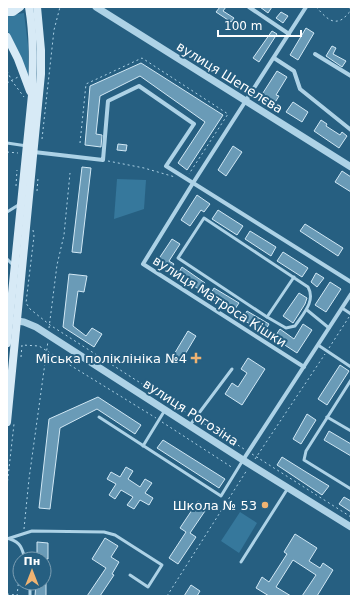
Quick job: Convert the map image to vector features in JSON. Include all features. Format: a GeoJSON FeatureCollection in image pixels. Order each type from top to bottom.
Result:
{"type":"FeatureCollection","features":[{"type":"Feature","properties":{"kind":"main road"},"geometry":{"type":"LineString","coordinates":[[10,12],[20,7]]}},
{"type":"Feature","properties":{"kind":"main road"},"geometry":{"type":"LineString","coordinates":[[7,421],[11,317],[15,268],[22,203],[32,148],[33,74],[31,7]]}},
{"type":"Feature","properties":{"kind":"main road"},"geometry":{"type":"LineString","coordinates":[[7,343],[39,97],[41,50],[31,7]]}},
{"type":"Feature","properties":{"kind":"main road"},"geometry":{"type":"LineString","coordinates":[[7,37],[32,95]]}},
{"type":"Feature","properties":{"kind":"street"},"geometry":{"type":"LineString","coordinates":[[10,12],[31,7]]}},
{"type":"Feature","properties":{"kind":"street","name":"вулиця Шепелєва"},"geometry":{"type":"LineString","coordinates":[[96,7],[351,167]]}},
{"type":"Feature","properties":{"kind":"street"},"geometry":{"type":"LineString","coordinates":[[249,7],[289,34]]}},
{"type":"Feature","properties":{"kind":"street"},"geometry":{"type":"LineString","coordinates":[[193,183],[306,7]]}},
{"type":"Feature","properties":{"kind":"street"},"geometry":{"type":"LineString","coordinates":[[315,54],[351,76]]}},
{"type":"Feature","properties":{"kind":"street"},"geometry":{"type":"LineString","coordinates":[[274,58],[294,71],[300,89],[351,130]]}},
{"type":"Feature","properties":{"kind":"street"},"geometry":{"type":"LineString","coordinates":[[32,148],[103,160],[108,101],[138,86],[194,124],[166,166],[351,282]]}},
{"type":"Feature","properties":{"kind":"street","name":"вулиця Матроса Кішки"},"geometry":{"type":"LineString","coordinates":[[193,183],[143,264],[304,367]]}},
{"type":"Feature","properties":{"kind":"street"},"geometry":{"type":"LineString","coordinates":[[243,460],[351,294]]}},
{"type":"Feature","properties":{"kind":"street","name":"вулиця Рогозіна"},"geometry":{"type":"LineString","coordinates":[[11,317],[36,326],[243,460],[351,527]]}},
{"type":"Feature","properties":{"kind":"lane"},"geometry":{"type":"LineString","coordinates":[[7,143],[32,148]]}},
{"type":"Feature","properties":{"kind":"lane"},"geometry":{"type":"LineString","coordinates":[[7,212],[22,203]]}},
{"type":"Feature","properties":{"kind":"lane"},"geometry":{"type":"LineString","coordinates":[[204,218],[294,277],[305,285],[310,292],[311,297],[307,310],[295,326],[286,328],[178,258],[204,218]]}},
{"type":"Feature","properties":{"kind":"lane"},"geometry":{"type":"LineString","coordinates":[[7,259],[15,268]]}},
{"type":"Feature","properties":{"kind":"lane"},"geometry":{"type":"LineString","coordinates":[[267,317],[294,277]]}},
{"type":"Feature","properties":{"kind":"lane"},"geometry":{"type":"LineString","coordinates":[[342,308],[351,314]]}},
{"type":"Feature","properties":{"kind":"lane"},"geometry":{"type":"LineString","coordinates":[[307,310],[329,328]]}},
{"type":"Feature","properties":{"kind":"lane"},"geometry":{"type":"LineString","coordinates":[[318,345],[351,367]]}},
{"type":"Feature","properties":{"kind":"lane"},"geometry":{"type":"LineString","coordinates":[[190,426],[232,368]]}},
{"type":"Feature","properties":{"kind":"lane"},"geometry":{"type":"LineString","coordinates":[[351,380],[306,451],[304,460],[351,489]]}},
{"type":"Feature","properties":{"kind":"lane"},"geometry":{"type":"LineString","coordinates":[[143,446],[165,410]]}},
{"type":"Feature","properties":{"kind":"lane"},"geometry":{"type":"LineString","coordinates":[[99,417],[221,496],[243,460]]}},
{"type":"Feature","properties":{"kind":"lane"},"geometry":{"type":"LineString","coordinates":[[328,417],[351,431]]}},
{"type":"Feature","properties":{"kind":"lane"},"geometry":{"type":"LineString","coordinates":[[241,562],[288,488]]}},
{"type":"Feature","properties":{"kind":"lane"},"geometry":{"type":"LineString","coordinates":[[8,539],[32,531],[104,532],[115,535],[162,565],[148,586],[130,575]]}},
{"type":"Feature","properties":{"kind":"lane"},"geometry":{"type":"LineString","coordinates":[[8,539],[20,544],[23,551]]}},
{"type":"Feature","properties":{"kind":"path"},"geometry":{"type":"LineString","coordinates":[[316,7],[325,17],[334,22],[339,21],[351,10],[348,7]]}},
{"type":"Feature","properties":{"kind":"path"},"geometry":{"type":"LineString","coordinates":[[80,143],[86,84],[142,58],[228,114],[185,179]]}},
{"type":"Feature","properties":{"kind":"path"},"geometry":{"type":"LineString","coordinates":[[7,71],[12,81]]}},
{"type":"Feature","properties":{"kind":"path"},"geometry":{"type":"LineString","coordinates":[[7,82],[12,81],[24,74]]}},
{"type":"Feature","properties":{"kind":"path"},"geometry":{"type":"LineString","coordinates":[[103,160],[144,168],[179,179]]}},
{"type":"Feature","properties":{"kind":"path"},"geometry":{"type":"LineString","coordinates":[[24,534],[29,479],[47,351],[57,265],[64,235],[70,173]]}},
{"type":"Feature","properties":{"kind":"path"},"geometry":{"type":"LineString","coordinates":[[26,303],[30,309],[50,325],[351,517]]}},
{"type":"Feature","properties":{"kind":"path"},"geometry":{"type":"LineString","coordinates":[[166,596],[351,314]]}},
{"type":"Feature","properties":{"kind":"path"},"geometry":{"type":"LineString","coordinates":[[22,344],[39,346],[237,470]]}},
{"type":"Feature","properties":{"kind":"path"},"geometry":{"type":"LineString","coordinates":[[7,594],[17,596]]}},
{"type":"Feature","properties":{"kind":"shaded area"},"geometry":{"type":"Polygon","coordinates":[[[24,13],[28,45],[28,75],[7,30],[7,16],[24,13]]]}},
{"type":"Feature","properties":{"kind":"shaded area"},"geometry":{"type":"Polygon","coordinates":[[[117,179],[146,180],[144,209],[114,219],[117,179]]]}},
{"type":"Feature","properties":{"kind":"shaded area"},"geometry":{"type":"Polygon","coordinates":[[[240,512],[257,523],[239,553],[221,541],[240,512]]]}},
{"type":"Feature","properties":{"kind":"building"},"geometry":{"type":"Polygon","coordinates":[[[220,7],[226,7],[223,11],[234,18],[231,22],[216,12],[220,7]]]}},
{"type":"Feature","properties":{"kind":"building"},"geometry":{"type":"Polygon","coordinates":[[[260,7],[272,7],[268,13],[260,7]]]}},
{"type":"Feature","properties":{"kind":"building"},"geometry":{"type":"Polygon","coordinates":[[[281,12],[288,16],[283,23],[276,18],[281,12]]]}},
{"type":"Feature","properties":{"kind":"building"},"geometry":{"type":"Polygon","coordinates":[[[306,28],[314,33],[298,60],[290,55],[306,28]]]}},
{"type":"Feature","properties":{"kind":"building"},"geometry":{"type":"Polygon","coordinates":[[[272,31],[277,34],[259,62],[253,58],[272,31]]]}},
{"type":"Feature","properties":{"kind":"building"},"geometry":{"type":"Polygon","coordinates":[[[332,46],[336,48],[333,54],[346,61],[342,67],[326,56],[332,46]]]}},
{"type":"Feature","properties":{"kind":"building"},"geometry":{"type":"Polygon","coordinates":[[[141,63],[223,115],[187,170],[178,163],[205,122],[140,76],[100,96],[96,134],[102,135],[101,147],[85,145],[90,86],[141,63]]]}},
{"type":"Feature","properties":{"kind":"building"},"geometry":{"type":"Polygon","coordinates":[[[277,71],[287,77],[276,95],[279,96],[274,104],[261,96],[277,71]]]}},
{"type":"Feature","properties":{"kind":"building"},"geometry":{"type":"Polygon","coordinates":[[[293,102],[308,112],[302,122],[286,112],[293,102]]]}},
{"type":"Feature","properties":{"kind":"building"},"geometry":{"type":"Polygon","coordinates":[[[321,120],[327,124],[326,126],[340,135],[342,132],[347,136],[339,148],[314,131],[321,120]]]}},
{"type":"Feature","properties":{"kind":"building"},"geometry":{"type":"Polygon","coordinates":[[[118,144],[127,145],[126,151],[117,150],[118,144]]]}},
{"type":"Feature","properties":{"kind":"building"},"geometry":{"type":"Polygon","coordinates":[[[233,146],[242,152],[226,176],[218,170],[233,146]]]}},
{"type":"Feature","properties":{"kind":"building"},"geometry":{"type":"Polygon","coordinates":[[[82,167],[91,168],[81,253],[72,252],[82,167]]]}},
{"type":"Feature","properties":{"kind":"building"},"geometry":{"type":"Polygon","coordinates":[[[342,171],[351,177],[351,192],[335,182],[342,171]]]}},
{"type":"Feature","properties":{"kind":"building"},"geometry":{"type":"Polygon","coordinates":[[[197,195],[210,204],[204,212],[201,210],[190,226],[181,220],[197,195]]]}},
{"type":"Feature","properties":{"kind":"building"},"geometry":{"type":"Polygon","coordinates":[[[218,210],[243,226],[237,235],[212,219],[218,210]]]}},
{"type":"Feature","properties":{"kind":"building"},"geometry":{"type":"Polygon","coordinates":[[[305,224],[343,248],[338,256],[300,231],[305,224]]]}},
{"type":"Feature","properties":{"kind":"building"},"geometry":{"type":"Polygon","coordinates":[[[250,231],[276,247],[271,256],[245,239],[250,231]]]}},
{"type":"Feature","properties":{"kind":"building"},"geometry":{"type":"Polygon","coordinates":[[[172,239],[180,244],[169,261],[174,264],[168,272],[156,263],[172,239]]]}},
{"type":"Feature","properties":{"kind":"building"},"geometry":{"type":"Polygon","coordinates":[[[283,252],[308,268],[302,277],[277,261],[283,252]]]}},
{"type":"Feature","properties":{"kind":"building"},"geometry":{"type":"Polygon","coordinates":[[[182,267],[205,283],[200,290],[177,275],[182,267]]]}},
{"type":"Feature","properties":{"kind":"building"},"geometry":{"type":"Polygon","coordinates":[[[316,273],[324,278],[317,287],[311,282],[316,273]]]}},
{"type":"Feature","properties":{"kind":"building"},"geometry":{"type":"Polygon","coordinates":[[[69,274],[87,276],[84,292],[78,291],[73,326],[86,336],[92,328],[102,334],[94,347],[63,327],[69,274]]]}},
{"type":"Feature","properties":{"kind":"building"},"geometry":{"type":"Polygon","coordinates":[[[330,282],[341,289],[326,312],[315,305],[330,282]]]}},
{"type":"Feature","properties":{"kind":"building"},"geometry":{"type":"Polygon","coordinates":[[[214,288],[239,303],[233,312],[209,297],[214,288]]]}},
{"type":"Feature","properties":{"kind":"building"},"geometry":{"type":"Polygon","coordinates":[[[299,293],[307,298],[293,323],[283,316],[299,293]]]}},
{"type":"Feature","properties":{"kind":"building"},"geometry":{"type":"Polygon","coordinates":[[[247,311],[269,324],[264,333],[242,319],[247,311]]]}},
{"type":"Feature","properties":{"kind":"building"},"geometry":{"type":"Polygon","coordinates":[[[303,324],[312,330],[297,353],[274,338],[280,329],[294,339],[303,324]]]}},
{"type":"Feature","properties":{"kind":"building"},"geometry":{"type":"Polygon","coordinates":[[[188,331],[196,336],[181,361],[173,356],[188,331]]]}},
{"type":"Feature","properties":{"kind":"building"},"geometry":{"type":"Polygon","coordinates":[[[248,358],[265,369],[242,405],[225,394],[232,383],[238,387],[247,373],[241,369],[248,358]]]}},
{"type":"Feature","properties":{"kind":"building"},"geometry":{"type":"Polygon","coordinates":[[[340,365],[349,371],[327,405],[318,399],[340,365]]]}},
{"type":"Feature","properties":{"kind":"building"},"geometry":{"type":"Polygon","coordinates":[[[98,397],[141,425],[135,434],[97,409],[60,428],[50,509],[39,508],[49,419],[98,397]]]}},
{"type":"Feature","properties":{"kind":"building"},"geometry":{"type":"Polygon","coordinates":[[[307,414],[316,420],[301,444],[293,439],[307,414]]]}},
{"type":"Feature","properties":{"kind":"building"},"geometry":{"type":"Polygon","coordinates":[[[329,431],[351,444],[351,456],[324,440],[329,431]]]}},
{"type":"Feature","properties":{"kind":"building"},"geometry":{"type":"Polygon","coordinates":[[[163,440],[225,479],[219,488],[157,448],[163,440]]]}},
{"type":"Feature","properties":{"kind":"building"},"geometry":{"type":"Polygon","coordinates":[[[282,457],[329,486],[322,495],[277,465],[282,457]]]}},
{"type":"Feature","properties":{"kind":"building"},"geometry":{"type":"Polygon","coordinates":[[[126,467],[133,471],[128,479],[140,487],[145,479],[152,483],[145,493],[153,498],[149,505],[140,500],[134,509],[127,505],[133,497],[121,490],[115,499],[109,495],[116,484],[107,479],[111,472],[120,477],[126,467]]]}},
{"type":"Feature","properties":{"kind":"building"},"geometry":{"type":"Polygon","coordinates":[[[344,497],[351,501],[351,512],[339,504],[344,497]]]}},
{"type":"Feature","properties":{"kind":"building"},"geometry":{"type":"Polygon","coordinates":[[[198,501],[207,508],[190,533],[196,537],[178,564],[169,558],[186,532],[180,528],[198,501]]]}},
{"type":"Feature","properties":{"kind":"building"},"geometry":{"type":"Polygon","coordinates":[[[295,534],[317,548],[309,561],[320,568],[323,563],[333,570],[317,596],[302,596],[316,575],[293,560],[276,587],[291,596],[269,596],[256,588],[262,577],[269,582],[287,554],[284,552],[295,534]]]}},
{"type":"Feature","properties":{"kind":"building"},"geometry":{"type":"Polygon","coordinates":[[[105,538],[118,546],[111,557],[119,562],[112,574],[114,575],[100,596],[87,596],[106,568],[92,559],[105,538]]]}},
{"type":"Feature","properties":{"kind":"building"},"geometry":{"type":"Polygon","coordinates":[[[37,542],[48,543],[48,551],[37,551],[37,542]]]}},
{"type":"Feature","properties":{"kind":"building"},"geometry":{"type":"Polygon","coordinates":[[[191,585],[200,591],[197,596],[184,596],[191,585]]]}},
{"type":"Feature","properties":{"kind":"building"},"geometry":{"type":"Polygon","coordinates":[[[35,591],[46,591],[46,596],[35,596],[35,591]]]}},
{"type":"Feature","properties":{"kind":"place","name":"Міська поліклініка №4"},"geometry":{"type":"Point","coordinates":[196,358]}},
{"type":"Feature","properties":{"kind":"place","name":"Школа № 53"},"geometry":{"type":"Point","coordinates":[265,505]}}]}
